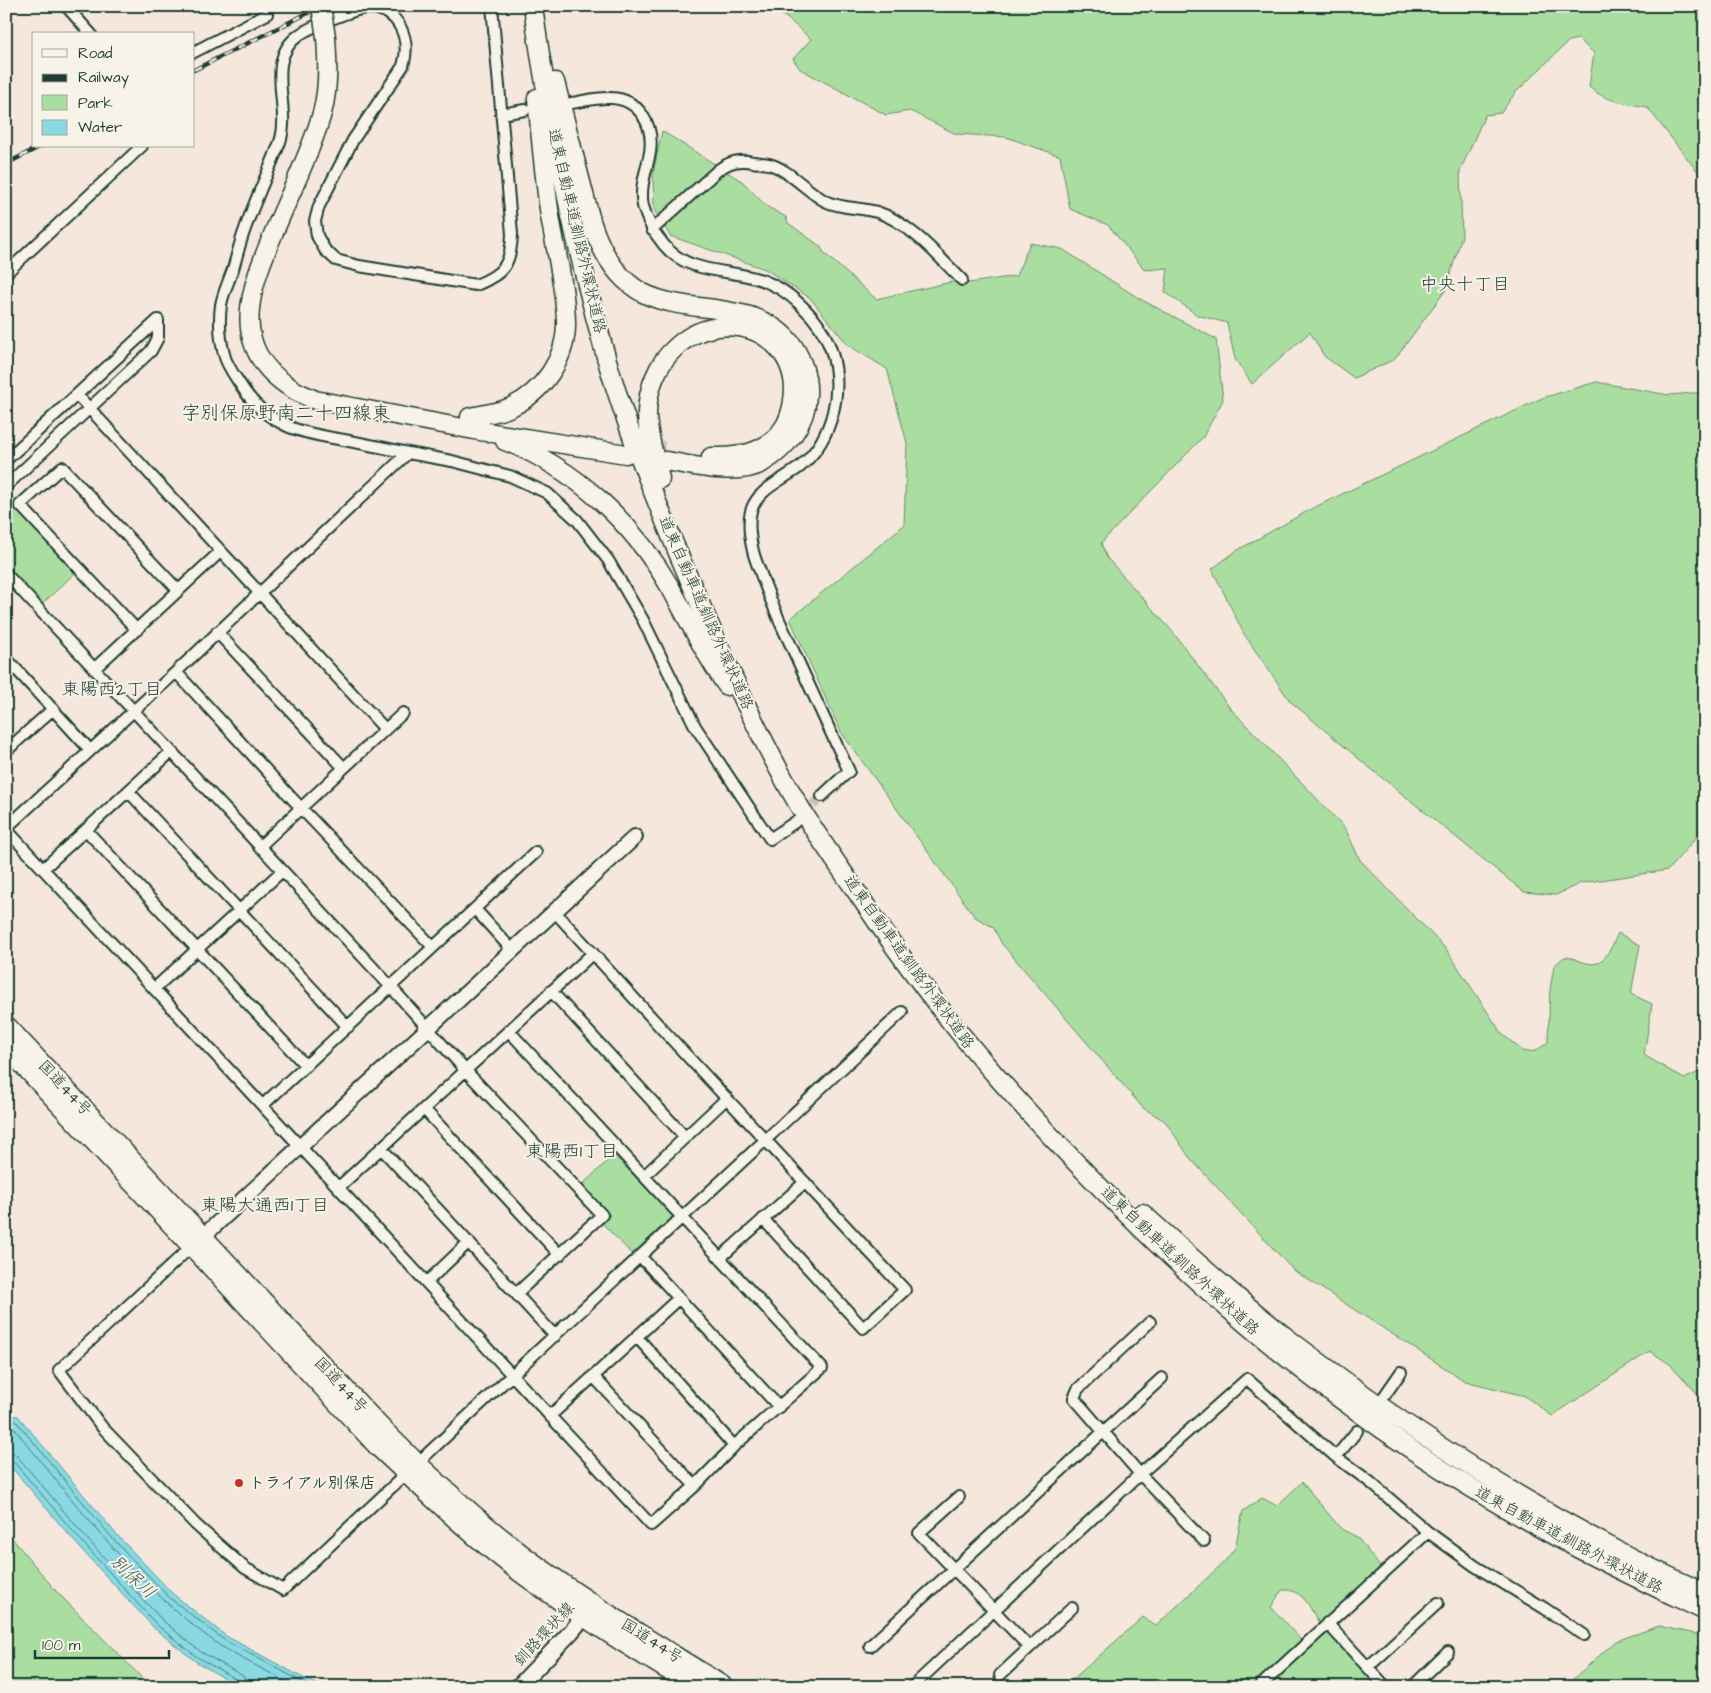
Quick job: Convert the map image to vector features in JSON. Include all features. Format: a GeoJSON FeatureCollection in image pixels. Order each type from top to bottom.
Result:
{"type":"FeatureCollection","features":[{"type":"Feature","properties":{"kind":"highway"},"geometry":{"type":"LineString","coordinates":[[321,6],[329,36]]}},
{"type":"Feature","properties":{"kind":"highway"},"geometry":{"type":"LineString","coordinates":[[327,6],[329,36],[328,71],[320,122],[258,270],[250,301],[250,331],[255,348],[263,363],[277,378],[292,389],[315,400],[472,423],[644,452],[707,468],[738,469],[758,465],[772,457],[792,437],[805,412],[807,382],[804,368],[797,352],[788,340],[773,327],[757,318],[736,312],[662,301],[636,288],[614,269],[598,240],[591,221],[546,47]]}},
{"type":"Feature","properties":{"kind":"highway"},"geometry":{"type":"LineString","coordinates":[[472,423],[511,407],[542,385],[552,370],[564,341],[566,323],[564,297],[548,202],[528,6]]}},
{"type":"Feature","properties":{"kind":"highway","name":"道東自動車道;釧路外環状道路"},"geometry":{"type":"LineString","coordinates":[[533,6],[550,113],[578,246],[608,363],[727,646],[768,731],[805,799],[890,929],[978,1042],[1043,1113],[1138,1209],[1209,1273],[1291,1341],[1373,1401],[1462,1461],[1535,1505],[1627,1556],[1705,1593]]}},
{"type":"Feature","properties":{"kind":"highway","name":"道東自動車道;釧路外環状道路"},"geometry":{"type":"LineString","coordinates":[[542,6],[546,47],[557,113],[585,244],[619,370],[644,452],[685,571],[762,736],[798,804],[885,934],[972,1049],[1081,1168],[1129,1217],[1200,1283],[1282,1354],[1347,1404],[1453,1476],[1527,1521],[1620,1570],[1705,1611]]}},
{"type":"Feature","properties":{"kind":"highway"},"geometry":{"type":"LineString","coordinates":[[644,452],[712,457],[737,457],[753,453],[775,439],[788,419],[794,395],[794,378],[789,363],[779,348],[765,336],[750,329],[733,326],[717,326],[702,331],[674,348],[654,377],[648,411],[648,430],[664,493]]}},
{"type":"Feature","properties":{"kind":"highway"},"geometry":{"type":"LineString","coordinates":[[472,423],[544,460],[592,493],[620,519],[647,551],[670,586],[721,678],[762,736]]}},
{"type":"Feature","properties":{"kind":"highway","name":"国道44号"},"geometry":{"type":"LineString","coordinates":[[6,1025],[198,1242]]}},
{"type":"Feature","properties":{"kind":"highway","name":"国道44号"},"geometry":{"type":"LineString","coordinates":[[6,1047],[369,1415],[443,1508],[517,1570],[725,1687]]}},
{"type":"Feature","properties":{"kind":"highway","name":"国道44号"},"geometry":{"type":"LineString","coordinates":[[589,1610],[696,1687]]}},
{"type":"Feature","properties":{"kind":"main road","name":"釧路環状線"},"geometry":{"type":"LineString","coordinates":[[518,1687],[572,1632],[589,1610]]}},
{"type":"Feature","properties":{"kind":"street"},"geometry":{"type":"LineString","coordinates":[[66,6],[89,32]]}},
{"type":"Feature","properties":{"kind":"street"},"geometry":{"type":"LineString","coordinates":[[492,6],[512,234],[512,250],[508,261],[489,280],[476,285],[360,266],[336,260],[325,250],[317,236],[315,221],[319,206],[353,140],[406,57],[405,35],[398,23],[387,14],[378,10],[370,8],[358,9],[298,35],[283,55],[280,68],[283,112],[281,139],[245,228],[222,305],[220,330],[224,356],[247,396],[262,411],[286,426],[308,433],[452,460],[510,476],[547,493],[578,520],[608,560],[638,611],[695,726],[770,839],[796,822]]}},
{"type":"Feature","properties":{"kind":"street"},"geometry":{"type":"LineString","coordinates":[[195,51],[267,14]]}},
{"type":"Feature","properties":{"kind":"street"},"geometry":{"type":"LineString","coordinates":[[571,103],[611,98],[628,101],[636,107],[644,116],[651,132],[650,152],[643,184],[643,204],[652,230],[668,250],[683,261],[699,268],[758,278],[782,290],[820,324],[831,350],[837,376],[835,403],[828,427],[818,447],[801,466],[760,495],[751,510],[750,527],[753,551],[773,607],[849,771],[822,796]]}},
{"type":"Feature","properties":{"kind":"street"},"geometry":{"type":"LineString","coordinates":[[501,114],[525,110]]}},
{"type":"Feature","properties":{"kind":"street"},"geometry":{"type":"LineString","coordinates":[[6,273],[140,148]]}},
{"type":"Feature","properties":{"kind":"street"},"geometry":{"type":"LineString","coordinates":[[652,230],[727,163],[744,160],[773,165],[826,202],[878,212],[893,219],[912,232],[962,280]]}},
{"type":"Feature","properties":{"kind":"street"},"geometry":{"type":"LineString","coordinates":[[6,460],[158,320],[158,338],[150,351],[6,486]]}},
{"type":"Feature","properties":{"kind":"street"},"geometry":{"type":"LineString","coordinates":[[77,395],[385,729]]}},
{"type":"Feature","properties":{"kind":"street"},"geometry":{"type":"LineString","coordinates":[[408,452],[176,672],[6,828],[651,1525],[695,1486],[734,1446],[822,1368],[509,1031]]}},
{"type":"Feature","properties":{"kind":"street"},"geometry":{"type":"LineString","coordinates":[[138,630],[20,505],[62,467],[178,590]]}},
{"type":"Feature","properties":{"kind":"street"},"geometry":{"type":"LineString","coordinates":[[94,669],[221,551]]}},
{"type":"Feature","properties":{"kind":"street"},"geometry":{"type":"LineString","coordinates":[[6,574],[391,987],[466,1071],[602,1215],[517,1293]]}},
{"type":"Feature","properties":{"kind":"street"},"geometry":{"type":"LineString","coordinates":[[217,632],[344,768]]}},
{"type":"Feature","properties":{"kind":"street"},"geometry":{"type":"LineString","coordinates":[[6,658],[90,750]]}},
{"type":"Feature","properties":{"kind":"street"},"geometry":{"type":"LineString","coordinates":[[176,672],[433,948]]}},
{"type":"Feature","properties":{"kind":"street"},"geometry":{"type":"LineString","coordinates":[[7,747],[53,709]]}},
{"type":"Feature","properties":{"kind":"street"},"geometry":{"type":"LineString","coordinates":[[259,847],[403,713]]}},
{"type":"Feature","properties":{"kind":"street"},"geometry":{"type":"LineString","coordinates":[[43,869],[171,752]]}},
{"type":"Feature","properties":{"kind":"street"},"geometry":{"type":"LineString","coordinates":[[129,792],[348,1027]]}},
{"type":"Feature","properties":{"kind":"street"},"geometry":{"type":"LineString","coordinates":[[86,830],[306,1066]]}},
{"type":"Feature","properties":{"kind":"street"},"geometry":{"type":"LineString","coordinates":[[635,837],[513,952],[59,1370],[102,1427],[137,1465],[196,1525],[245,1568],[282,1590],[411,1468],[767,1140],[902,1012]]}},
{"type":"Feature","properties":{"kind":"street"},"geometry":{"type":"LineString","coordinates":[[262,1105],[536,852]]}},
{"type":"Feature","properties":{"kind":"street"},"geometry":{"type":"LineString","coordinates":[[154,989],[282,871]]}},
{"type":"Feature","properties":{"kind":"street"},"geometry":{"type":"LineString","coordinates":[[475,909],[513,952]]}},
{"type":"Feature","properties":{"kind":"street"},"geometry":{"type":"LineString","coordinates":[[556,912],[906,1290],[863,1328],[763,1219]]}},
{"type":"Feature","properties":{"kind":"street"},"geometry":{"type":"LineString","coordinates":[[339,1187],[593,953]]}},
{"type":"Feature","properties":{"kind":"street"},"geometry":{"type":"LineString","coordinates":[[551,991],[685,1137]]}},
{"type":"Feature","properties":{"kind":"street"},"geometry":{"type":"LineString","coordinates":[[644,1176],[727,1098]]}},
{"type":"Feature","properties":{"kind":"street"},"geometry":{"type":"LineString","coordinates":[[424,1109],[560,1255]]}},
{"type":"Feature","properties":{"kind":"street"},"geometry":{"type":"LineString","coordinates":[[382,1148],[555,1336]]}},
{"type":"Feature","properties":{"kind":"street"},"geometry":{"type":"LineString","coordinates":[[720,1258],[805,1182]]}},
{"type":"Feature","properties":{"kind":"street"},"geometry":{"type":"LineString","coordinates":[[427,1282],[469,1242]]}},
{"type":"Feature","properties":{"kind":"street"},"geometry":{"type":"LineString","coordinates":[[640,1256],[779,1407]]}},
{"type":"Feature","properties":{"kind":"street"},"geometry":{"type":"LineString","coordinates":[[550,1416],[679,1298]]}},
{"type":"Feature","properties":{"kind":"street"},"geometry":{"type":"LineString","coordinates":[[1150,1322],[1078,1389],[1074,1398],[1105,1431],[1140,1474],[1204,1541]]}},
{"type":"Feature","properties":{"kind":"street"},"geometry":{"type":"LineString","coordinates":[[637,1337],[734,1446]]}},
{"type":"Feature","properties":{"kind":"street"},"geometry":{"type":"LineString","coordinates":[[1385,1395],[1401,1372]]}},
{"type":"Feature","properties":{"kind":"street"},"geometry":{"type":"LineString","coordinates":[[594,1376],[695,1486]]}},
{"type":"Feature","properties":{"kind":"street"},"geometry":{"type":"LineString","coordinates":[[870,1646],[1162,1378]]}},
{"type":"Feature","properties":{"kind":"street"},"geometry":{"type":"LineString","coordinates":[[912,1687],[1140,1474],[1247,1379],[1336,1457],[1370,1482],[1428,1532],[1475,1566],[1584,1635]]}},
{"type":"Feature","properties":{"kind":"street"},"geometry":{"type":"LineString","coordinates":[[1336,1457],[1357,1431]]}},
{"type":"Feature","properties":{"kind":"street"},"geometry":{"type":"LineString","coordinates":[[959,1497],[919,1533],[1029,1647]]}},
{"type":"Feature","properties":{"kind":"street"},"geometry":{"type":"LineString","coordinates":[[1259,1687],[1428,1532]]}},
{"type":"Feature","properties":{"kind":"street"},"geometry":{"type":"LineString","coordinates":[[1368,1667],[1438,1602]]}},
{"type":"Feature","properties":{"kind":"street"},"geometry":{"type":"LineString","coordinates":[[1000,1675],[1072,1608]]}},
{"type":"Feature","properties":{"kind":"street"},"geometry":{"type":"LineString","coordinates":[[1327,1623],[1386,1687]]}},
{"type":"Feature","properties":{"kind":"street"},"geometry":{"type":"LineString","coordinates":[[1412,1687],[1448,1652]]}},
{"type":"Feature","properties":{"kind":"green space"},"geometry":{"type":"Polygon","coordinates":[[[767,6],[1705,6],[1705,181],[1647,107],[1609,99],[1589,87],[1594,53],[1578,39],[1569,41],[1515,93],[1501,113],[1485,115],[1460,171],[1462,236],[1445,291],[1395,359],[1354,378],[1324,356],[1310,332],[1252,384],[1235,359],[1227,323],[1197,315],[1165,292],[1168,268],[1145,270],[1108,225],[1070,209],[1060,156],[1006,137],[956,134],[910,111],[886,115],[800,69],[793,59],[811,39],[787,18],[767,6]]]}},
{"type":"Feature","properties":{"kind":"green space"},"geometry":{"type":"Polygon","coordinates":[[[662,131],[743,182],[766,206],[786,217],[788,223],[820,246],[824,253],[876,299],[951,282],[969,283],[1016,276],[1030,243],[1062,249],[1140,299],[1216,339],[1223,400],[1203,437],[1101,543],[1107,558],[1172,631],[1230,708],[1345,828],[1360,860],[1446,949],[1502,1034],[1524,1052],[1536,1051],[1548,1042],[1550,990],[1554,966],[1564,957],[1593,964],[1598,962],[1607,954],[1618,933],[1640,945],[1631,994],[1652,1004],[1644,1055],[1684,1079],[1705,1069],[1705,1402],[1671,1365],[1650,1351],[1552,1416],[1525,1396],[1465,1381],[1293,1270],[1190,1158],[1165,1121],[1143,1108],[1002,944],[993,927],[975,917],[841,732],[790,619],[904,525],[907,443],[887,369],[848,345],[810,298],[765,269],[670,236],[654,210],[653,174],[662,131]]]}},
{"type":"Feature","properties":{"kind":"green space"},"geometry":{"type":"Polygon","coordinates":[[[1596,382],[1669,395],[1705,392],[1705,827],[1668,870],[1581,883],[1556,895],[1524,892],[1290,701],[1244,634],[1212,569],[1236,551],[1313,508],[1542,398],[1596,382]]]}},
{"type":"Feature","properties":{"kind":"green space"},"geometry":{"type":"Polygon","coordinates":[[[12,506],[75,573],[42,604],[6,566],[6,512],[12,506]]]}},
{"type":"Feature","properties":{"kind":"green space"},"geometry":{"type":"Polygon","coordinates":[[[614,1155],[673,1216],[632,1254],[602,1223],[610,1215],[582,1185],[614,1155]]]}},
{"type":"Feature","properties":{"kind":"green space"},"geometry":{"type":"Polygon","coordinates":[[[1302,1482],[1341,1529],[1357,1537],[1381,1568],[1319,1623],[1309,1605],[1296,1592],[1282,1590],[1271,1607],[1309,1649],[1328,1633],[1378,1687],[1064,1687],[1143,1617],[1156,1626],[1225,1561],[1235,1548],[1243,1511],[1262,1498],[1277,1506],[1302,1482]]]}},
{"type":"Feature","properties":{"kind":"green space"},"geometry":{"type":"Polygon","coordinates":[[[6,1531],[56,1591],[151,1687],[6,1687],[6,1531]]]}},
{"type":"Feature","properties":{"kind":"green space"},"geometry":{"type":"Polygon","coordinates":[[[1659,1626],[1705,1636],[1705,1687],[1564,1687],[1616,1641],[1659,1626]]]}},
{"type":"Feature","properties":{"kind":"water","name":"別保川"},"geometry":{"type":"Polygon","coordinates":[[[6,1410],[7,1415],[18,1416],[117,1535],[174,1595],[226,1636],[305,1679],[325,1687],[239,1687],[195,1661],[154,1628],[81,1549],[6,1461],[6,1410]]]}},
{"type":"Feature","properties":{"kind":"tunnel"},"geometry":{"type":"LineString","coordinates":[[623,443],[664,450]]}},
{"type":"Feature","properties":{"kind":"tunnel"},"geometry":{"type":"LineString","coordinates":[[802,816],[822,796]]}},
{"type":"Feature","properties":{"kind":"railway"},"geometry":{"type":"LineString","coordinates":[[195,70],[322,6]]}},
{"type":"Feature","properties":{"kind":"railway"},"geometry":{"type":"LineString","coordinates":[[6,164],[37,148]]}},
{"type":"Feature","properties":{"kind":"place","name":"トライアル別保店"},"geometry":{"type":"Point","coordinates":[239,1483]}},
{"type":"Feature","properties":{"kind":"district","name":"中央十丁目"},"geometry":{"type":"Point","coordinates":[1465,284]}},
{"type":"Feature","properties":{"kind":"district","name":"字別保原野南二十四線東"},"geometry":{"type":"Point","coordinates":[286,413]}},
{"type":"Feature","properties":{"kind":"district","name":"東陽西2丁目"},"geometry":{"type":"Point","coordinates":[112,689]}},
{"type":"Feature","properties":{"kind":"district","name":"東陽西1丁目"},"geometry":{"type":"Point","coordinates":[572,1151]}},
{"type":"Feature","properties":{"kind":"district","name":"東陽大通西1丁目"},"geometry":{"type":"Point","coordinates":[265,1205]}}]}
